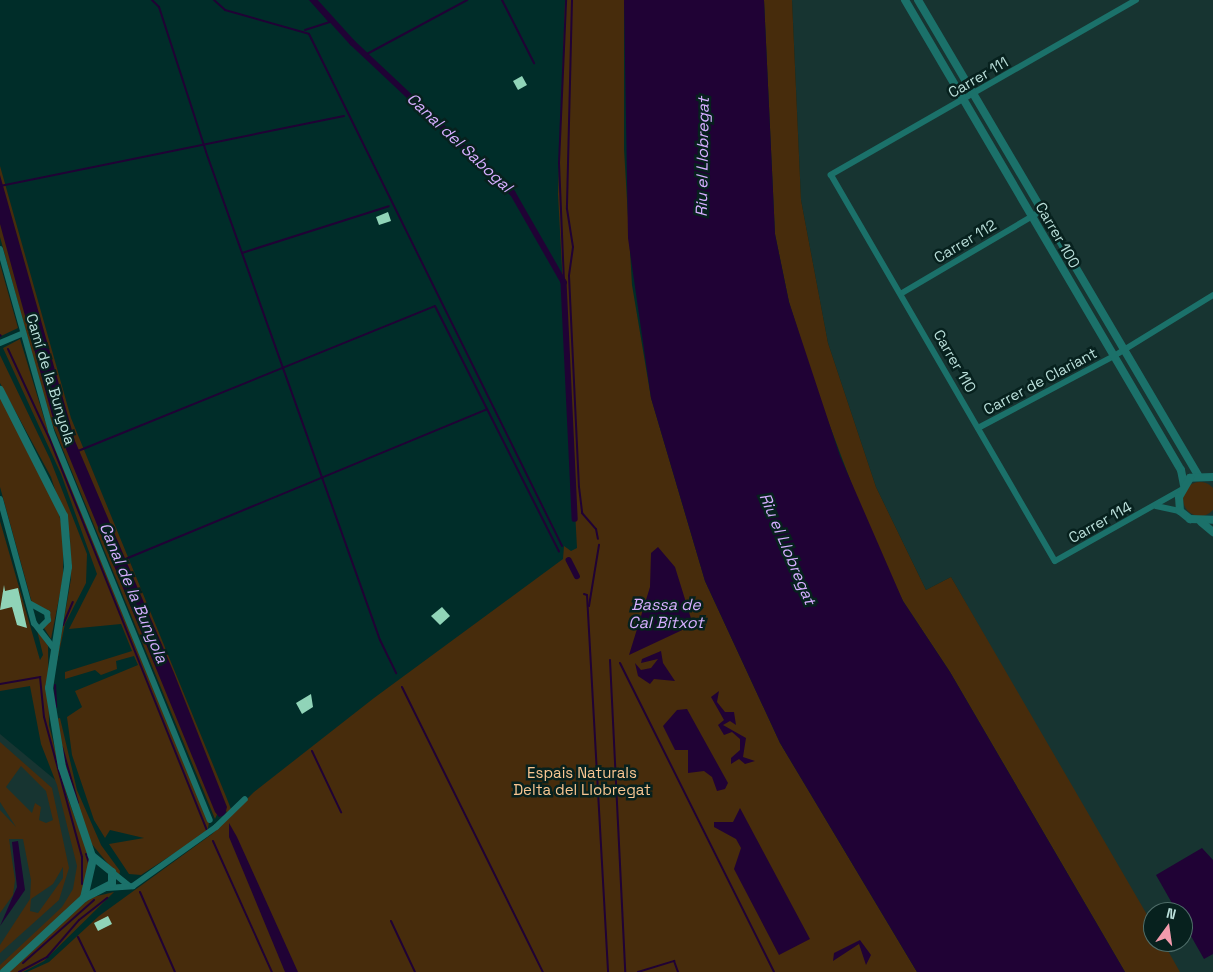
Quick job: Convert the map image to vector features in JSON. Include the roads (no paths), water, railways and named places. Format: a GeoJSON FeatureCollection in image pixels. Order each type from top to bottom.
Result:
{"type":"FeatureCollection","features":[{"type":"Feature","properties":{"kind":"street","name":"Carrer 100"},"geometry":{"type":"LineString","coordinates":[[905,0],[1181,470],[1182,487]]}},
{"type":"Feature","properties":{"kind":"street","name":"Carrer 100"},"geometry":{"type":"LineString","coordinates":[[918,0],[1198,475]]}},
{"type":"Feature","properties":{"kind":"street","name":"Carrer 111"},"geometry":{"type":"LineString","coordinates":[[831,174],[973,95],[1136,0]]}},
{"type":"Feature","properties":{"kind":"street","name":"Carrer 110"},"geometry":{"type":"LineString","coordinates":[[831,174],[1055,561]]}},
{"type":"Feature","properties":{"kind":"street","name":"Carrer 112"},"geometry":{"type":"LineString","coordinates":[[902,294],[1041,211]]}},
{"type":"Feature","properties":{"kind":"street","name":"Camí de la Bunyola"},"geometry":{"type":"LineString","coordinates":[[0,249],[52,431],[210,820]]}},
{"type":"Feature","properties":{"kind":"street","name":"Carrer de Clariant"},"geometry":{"type":"LineString","coordinates":[[978,428],[1114,356],[1124,348],[1213,295]]}},
{"type":"Feature","properties":{"kind":"street"},"geometry":{"type":"LineString","coordinates":[[0,343],[23,333]]}},
{"type":"Feature","properties":{"kind":"street"},"geometry":{"type":"LineString","coordinates":[[0,390],[64,516],[68,567],[53,647],[49,688],[54,730],[74,812],[92,856],[92,876],[96,886],[106,888],[133,886],[218,826],[245,799]]}},
{"type":"Feature","properties":{"kind":"street"},"geometry":{"type":"LineString","coordinates":[[1180,511],[1182,487],[1198,475],[1211,474]]}},
{"type":"Feature","properties":{"kind":"street","name":"Carrer 114"},"geometry":{"type":"LineString","coordinates":[[1055,561],[1156,506],[1182,487]]}},
{"type":"Feature","properties":{"kind":"street"},"geometry":{"type":"LineString","coordinates":[[0,499],[34,623],[41,627],[53,647]]}},
{"type":"Feature","properties":{"kind":"street"},"geometry":{"type":"LineString","coordinates":[[1156,506],[1180,511],[1201,522],[1213,532]]}},
{"type":"Feature","properties":{"kind":"street"},"geometry":{"type":"LineString","coordinates":[[1201,522],[1213,520]]}},
{"type":"Feature","properties":{"kind":"street"},"geometry":{"type":"LineString","coordinates":[[29,603],[46,613],[48,620],[41,627]]}},
{"type":"Feature","properties":{"kind":"street"},"geometry":{"type":"LineString","coordinates":[[92,856],[110,870],[123,885],[133,886]]}},
{"type":"Feature","properties":{"kind":"street"},"geometry":{"type":"LineString","coordinates":[[84,898],[92,876],[98,868],[110,870]]}},
{"type":"Feature","properties":{"kind":"street"},"geometry":{"type":"LineString","coordinates":[[4,972],[84,898],[106,888],[113,881],[110,870]]}},
{"type":"Feature","properties":{"kind":"water","name":"Riu el Llobregat"},"geometry":{"type":"Polygon","coordinates":[[[624,0],[764,0],[775,234],[789,302],[840,456],[903,601],[950,672],[1125,972],[917,972],[780,743],[705,581],[651,398],[628,238],[624,0]]]}},
{"type":"Feature","properties":{"kind":"water","name":"Canal de la Bunyola"},"geometry":{"type":"Polygon","coordinates":[[[0,175],[75,441],[174,673],[227,807],[225,815],[219,817],[215,812],[52,415],[0,224],[0,175]]]}},
{"type":"Feature","properties":{"kind":"water","name":"Bassa de Cal Bitxot"},"geometry":{"type":"Polygon","coordinates":[[[658,547],[675,567],[693,625],[629,655],[650,587],[651,553],[658,547]]]}},
{"type":"Feature","properties":{"kind":"water"},"geometry":{"type":"Polygon","coordinates":[[[661,651],[663,663],[675,681],[654,679],[650,684],[638,676],[635,663],[641,670],[651,668],[658,659],[641,663],[642,659],[661,651]]]}},
{"type":"Feature","properties":{"kind":"water"},"geometry":{"type":"Polygon","coordinates":[[[719,691],[717,702],[725,712],[734,712],[736,725],[730,721],[723,725],[746,738],[743,757],[755,761],[745,764],[739,759],[731,764],[731,758],[740,750],[740,739],[732,732],[724,735],[718,725],[724,720],[711,697],[719,691]]]}},
{"type":"Feature","properties":{"kind":"water"},"geometry":{"type":"Polygon","coordinates":[[[687,709],[728,783],[725,789],[717,791],[712,777],[704,771],[688,773],[688,750],[675,750],[663,726],[677,710],[687,709]]]}},
{"type":"Feature","properties":{"kind":"water"},"geometry":{"type":"Polygon","coordinates":[[[740,808],[810,939],[779,955],[734,869],[741,848],[736,839],[714,827],[714,822],[733,822],[740,808]]]}},
{"type":"Feature","properties":{"kind":"water"},"geometry":{"type":"Polygon","coordinates":[[[229,823],[298,972],[285,972],[229,837],[229,823]]]}},
{"type":"Feature","properties":{"kind":"water"},"geometry":{"type":"Polygon","coordinates":[[[18,841],[25,890],[0,926],[17,887],[12,842],[18,841]]]}},
{"type":"Feature","properties":{"kind":"water"},"geometry":{"type":"Polygon","coordinates":[[[1202,848],[1213,860],[1213,954],[1204,959],[1193,940],[1193,902],[1171,902],[1156,875],[1202,848]]]}},
{"type":"Feature","properties":{"kind":"water"},"geometry":{"type":"Polygon","coordinates":[[[860,940],[871,955],[866,965],[859,944],[833,961],[834,953],[860,940]]]}},
{"type":"Feature","properties":{"kind":"waterway"},"geometry":{"type":"LineString","coordinates":[[152,0],[159,7],[206,152],[380,640],[396,673]]}},
{"type":"Feature","properties":{"kind":"waterway"},"geometry":{"type":"LineString","coordinates":[[214,0],[225,10],[309,34],[562,546]]}},
{"type":"Feature","properties":{"kind":"waterway","name":"Canal del Sabogal"},"geometry":{"type":"LineString","coordinates":[[305,30],[330,22],[310,0]]}},
{"type":"Feature","properties":{"kind":"waterway","name":"Canal del Sabogal"},"geometry":{"type":"LineString","coordinates":[[314,0],[353,43],[513,193],[564,282],[575,519]]}},
{"type":"Feature","properties":{"kind":"waterway"},"geometry":{"type":"LineString","coordinates":[[365,55],[467,0]]}},
{"type":"Feature","properties":{"kind":"waterway"},"geometry":{"type":"LineString","coordinates":[[502,0],[534,63]]}},
{"type":"Feature","properties":{"kind":"waterway"},"geometry":{"type":"LineString","coordinates":[[564,282],[559,163],[566,0]]}},
{"type":"Feature","properties":{"kind":"waterway"},"geometry":{"type":"LineString","coordinates":[[572,0],[567,209],[573,247],[569,276],[579,487],[582,513],[596,529],[598,539]]}},
{"type":"Feature","properties":{"kind":"waterway"},"geometry":{"type":"LineString","coordinates":[[0,186],[344,116]]}},
{"type":"Feature","properties":{"kind":"waterway"},"geometry":{"type":"LineString","coordinates":[[242,253],[389,206]]}},
{"type":"Feature","properties":{"kind":"waterway"},"geometry":{"type":"LineString","coordinates":[[78,451],[435,306],[559,552]]}},
{"type":"Feature","properties":{"kind":"waterway"},"geometry":{"type":"LineString","coordinates":[[8,349],[50,440],[207,830]]}},
{"type":"Feature","properties":{"kind":"waterway","name":"Canal de la Bunyola"},"geometry":{"type":"LineString","coordinates":[[123,560],[486,410]]}},
{"type":"Feature","properties":{"kind":"waterway"},"geometry":{"type":"LineString","coordinates":[[589,606],[599,545]]}},
{"type":"Feature","properties":{"kind":"waterway"},"geometry":{"type":"LineString","coordinates":[[569,560],[577,576]]}},
{"type":"Feature","properties":{"kind":"waterway"},"geometry":{"type":"LineString","coordinates":[[584,594],[587,595],[608,972]]}},
{"type":"Feature","properties":{"kind":"waterway"},"geometry":{"type":"LineString","coordinates":[[63,625],[73,602]]}},
{"type":"Feature","properties":{"kind":"waterway"},"geometry":{"type":"LineString","coordinates":[[610,660],[625,972]]}},
{"type":"Feature","properties":{"kind":"waterway"},"geometry":{"type":"LineString","coordinates":[[620,663],[774,972]]}},
{"type":"Feature","properties":{"kind":"waterway"},"geometry":{"type":"LineString","coordinates":[[0,684],[40,677],[44,717],[82,857],[82,884]]}},
{"type":"Feature","properties":{"kind":"waterway"},"geometry":{"type":"LineString","coordinates":[[55,685],[56,707]]}},
{"type":"Feature","properties":{"kind":"waterway"},"geometry":{"type":"LineString","coordinates":[[402,687],[543,972]]}},
{"type":"Feature","properties":{"kind":"waterway"},"geometry":{"type":"LineString","coordinates":[[62,747],[78,803]]}},
{"type":"Feature","properties":{"kind":"waterway"},"geometry":{"type":"LineString","coordinates":[[312,751],[341,812]]}},
{"type":"Feature","properties":{"kind":"waterway"},"geometry":{"type":"LineString","coordinates":[[213,841],[272,972]]}},
{"type":"Feature","properties":{"kind":"waterway"},"geometry":{"type":"LineString","coordinates":[[86,854],[89,863]]}},
{"type":"Feature","properties":{"kind":"waterway"},"geometry":{"type":"LineString","coordinates":[[140,892],[175,972]]}},
{"type":"Feature","properties":{"kind":"waterway"},"geometry":{"type":"LineString","coordinates":[[19,972],[47,957],[79,920],[107,898]]}},
{"type":"Feature","properties":{"kind":"waterway"},"geometry":{"type":"LineString","coordinates":[[23,963],[94,900]]}},
{"type":"Feature","properties":{"kind":"waterway"},"geometry":{"type":"LineString","coordinates":[[391,921],[415,972]]}},
{"type":"Feature","properties":{"kind":"waterway"},"geometry":{"type":"LineString","coordinates":[[78,937],[95,972]]}},
{"type":"Feature","properties":{"kind":"waterway"},"geometry":{"type":"LineString","coordinates":[[638,972],[674,961],[678,972]]}},
{"type":"Feature","properties":{"kind":"park label","name":"Espais Naturals Delta del Llobregat"},"geometry":{"type":"Point","coordinates":[582,780]}}]}
